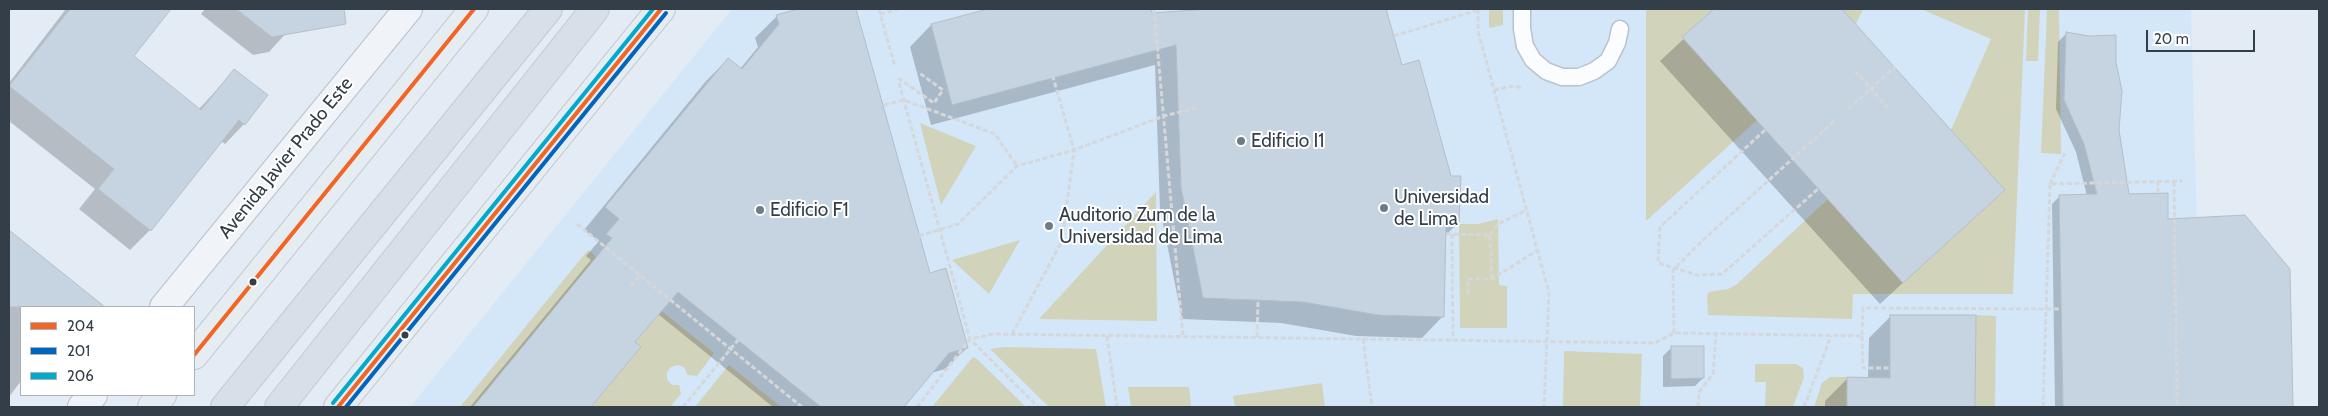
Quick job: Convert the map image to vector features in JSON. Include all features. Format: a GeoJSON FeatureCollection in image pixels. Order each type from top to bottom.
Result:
{"type":"FeatureCollection","features":[{"type":"Feature","properties":{"kind":"highway"},"geometry":{"type":"LineString","coordinates":[[225,407],[548,9]]}},
{"type":"Feature","properties":{"kind":"highway"},"geometry":{"type":"LineString","coordinates":[[279,407],[595,9]]}},
{"type":"Feature","properties":{"kind":"main road","name":"Avenida Javier Prado Este"},"geometry":{"type":"LineString","coordinates":[[165,306],[408,9]]}},
{"type":"Feature","properties":{"kind":"main road"},"geometry":{"type":"LineString","coordinates":[[195,354],[474,9]]}},
{"type":"Feature","properties":{"kind":"main road"},"geometry":{"type":"LineString","coordinates":[[338,407],[661,9]]}},
{"type":"Feature","properties":{"kind":"main road"},"geometry":{"type":"LineString","coordinates":[[82,407],[92,396]]}},
{"type":"Feature","properties":{"kind":"main road"},"geometry":{"type":"LineString","coordinates":[[152,407],[161,396]]}},
{"type":"Feature","properties":{"kind":"lane"},"geometry":{"type":"LineString","coordinates":[[1522,9],[1522,29],[1525,46],[1533,60],[1546,71],[1562,77],[1579,77],[1594,72],[1608,61],[1617,43],[1620,29]]}},
{"type":"Feature","properties":{"kind":"path"},"geometry":{"type":"LineString","coordinates":[[879,9],[895,68]]}},
{"type":"Feature","properties":{"kind":"path"},"geometry":{"type":"LineString","coordinates":[[880,14],[899,9]]}},
{"type":"Feature","properties":{"kind":"path"},"geometry":{"type":"LineString","coordinates":[[1154,9],[1183,337]]}},
{"type":"Feature","properties":{"kind":"path"},"geometry":{"type":"LineString","coordinates":[[1394,36],[1478,9],[1478,31],[1549,293],[1544,407]]}},
{"type":"Feature","properties":{"kind":"path"},"geometry":{"type":"LineString","coordinates":[[1848,109],[1895,67]]}},
{"type":"Feature","properties":{"kind":"path"},"geometry":{"type":"LineString","coordinates":[[1855,71],[1888,108]]}},
{"type":"Feature","properties":{"kind":"path"},"geometry":{"type":"LineString","coordinates":[[898,78],[934,103],[943,90],[918,72]]}},
{"type":"Feature","properties":{"kind":"path"},"geometry":{"type":"LineString","coordinates":[[1012,334],[1062,241],[1074,150],[1053,77]]}},
{"type":"Feature","properties":{"kind":"path"},"geometry":{"type":"LineString","coordinates":[[899,83],[970,339],[1038,407]]}},
{"type":"Feature","properties":{"kind":"path"},"geometry":{"type":"LineString","coordinates":[[884,105],[904,100],[995,134],[1017,166]]}},
{"type":"Feature","properties":{"kind":"path"},"geometry":{"type":"LineString","coordinates":[[919,236],[958,224],[1017,166],[1074,150],[1164,116],[1196,108]]}},
{"type":"Feature","properties":{"kind":"path"},"geometry":{"type":"LineString","coordinates":[[1674,333],[1673,270],[1702,241],[1835,120]]}},
{"type":"Feature","properties":{"kind":"path"},"geometry":{"type":"LineString","coordinates":[[1765,130],[1660,227],[1658,263],[1673,270],[1697,275],[1722,274],[1818,188]]}},
{"type":"Feature","properties":{"kind":"path"},"geometry":{"type":"LineString","coordinates":[[2043,407],[2050,184],[2065,153]]}},
{"type":"Feature","properties":{"kind":"path"},"geometry":{"type":"LineString","coordinates":[[2050,184],[2182,181]]}},
{"type":"Feature","properties":{"kind":"path"},"geometry":{"type":"LineString","coordinates":[[2158,182],[2158,193]]}},
{"type":"Feature","properties":{"kind":"path"},"geometry":{"type":"LineString","coordinates":[[2174,182],[2177,407]]}},
{"type":"Feature","properties":{"kind":"path"},"geometry":{"type":"LineString","coordinates":[[1492,279],[1490,234],[1498,224],[1527,210]]}},
{"type":"Feature","properties":{"kind":"path"},"geometry":{"type":"LineString","coordinates":[[577,224],[802,407]]}},
{"type":"Feature","properties":{"kind":"path"},"geometry":{"type":"LineString","coordinates":[[1446,234],[1490,234]]}},
{"type":"Feature","properties":{"kind":"path"},"geometry":{"type":"LineString","coordinates":[[1452,234],[1452,340]]}},
{"type":"Feature","properties":{"kind":"path"},"geometry":{"type":"LineString","coordinates":[[1468,294],[1468,279],[1492,279],[1538,250]]}},
{"type":"Feature","properties":{"kind":"path"},"geometry":{"type":"LineString","coordinates":[[632,286],[640,275]]}},
{"type":"Feature","properties":{"kind":"path"},"geometry":{"type":"LineString","coordinates":[[1258,301],[1258,338]]}},
{"type":"Feature","properties":{"kind":"path"},"geometry":{"type":"LineString","coordinates":[[1890,368],[1863,368],[1863,308],[2061,309]]}},
{"type":"Feature","properties":{"kind":"path"},"geometry":{"type":"LineString","coordinates":[[917,407],[970,339],[993,334],[1655,343],[1674,333],[1862,336]]}},
{"type":"Feature","properties":{"kind":"path"},"geometry":{"type":"LineString","coordinates":[[1698,407],[1699,392],[1714,374],[1716,334]]}},
{"type":"Feature","properties":{"kind":"path"},"geometry":{"type":"LineString","coordinates":[[1107,336],[1118,407]]}},
{"type":"Feature","properties":{"kind":"path"},"geometry":{"type":"LineString","coordinates":[[1804,407],[1831,336]]}},
{"type":"Feature","properties":{"kind":"path"},"geometry":{"type":"LineString","coordinates":[[1363,339],[1372,407]]}},
{"type":"Feature","properties":{"kind":"path"},"geometry":{"type":"LineString","coordinates":[[683,407],[738,340]]}},
{"type":"Feature","properties":{"kind":"shaded area","name":"Universidad de Lima"},"geometry":{"type":"Polygon","coordinates":[[[732,9],[2191,9],[2202,407],[410,407],[732,9]]]}},
{"type":"Feature","properties":{"kind":"green space"},"geometry":{"type":"Polygon","coordinates":[[[1489,9],[1503,9],[1503,25],[1489,28],[1489,9]]]}},
{"type":"Feature","properties":{"kind":"green space"},"geometry":{"type":"Polygon","coordinates":[[[1646,9],[1714,9],[1682,38],[1757,120],[1646,221],[1646,9]]]}},
{"type":"Feature","properties":{"kind":"green space"},"geometry":{"type":"Polygon","coordinates":[[[1842,9],[1863,9],[1856,24],[1842,9]]]}},
{"type":"Feature","properties":{"kind":"green space"},"geometry":{"type":"Polygon","coordinates":[[[1921,9],[2025,9],[2013,294],[1853,294],[1852,319],[1708,315],[1707,295],[1709,292],[1728,289],[1736,285],[1828,199],[1903,283],[2005,190],[1951,130],[1991,39],[1921,9]]]}},
{"type":"Feature","properties":{"kind":"green space"},"geometry":{"type":"Polygon","coordinates":[[[2028,9],[2040,9],[2038,61],[2026,61],[2028,9]]]}},
{"type":"Feature","properties":{"kind":"green space"},"geometry":{"type":"Polygon","coordinates":[[[2047,9],[2059,9],[2061,154],[2041,153],[2047,9]]]}},
{"type":"Feature","properties":{"kind":"green space"},"geometry":{"type":"Polygon","coordinates":[[[920,123],[976,146],[941,205],[920,123]]]}},
{"type":"Feature","properties":{"kind":"green space"},"geometry":{"type":"Polygon","coordinates":[[[1156,192],[1157,321],[1039,319],[1156,192]]]}},
{"type":"Feature","properties":{"kind":"green space"},"geometry":{"type":"Polygon","coordinates":[[[1498,219],[1499,285],[1507,286],[1507,328],[1460,328],[1459,224],[1478,224],[1498,219]]]}},
{"type":"Feature","properties":{"kind":"green space"},"geometry":{"type":"Polygon","coordinates":[[[1020,240],[989,294],[952,260],[1020,240]]]}},
{"type":"Feature","properties":{"kind":"green space"},"geometry":{"type":"Polygon","coordinates":[[[588,250],[613,271],[580,277],[473,407],[460,407],[588,250]]]}},
{"type":"Feature","properties":{"kind":"green space"},"geometry":{"type":"Polygon","coordinates":[[[643,296],[714,353],[697,376],[687,375],[685,368],[678,365],[671,367],[667,372],[667,379],[672,385],[679,385],[681,394],[670,407],[591,407],[641,347],[635,342],[646,330],[643,296]]]}},
{"type":"Feature","properties":{"kind":"green space"},"geometry":{"type":"Polygon","coordinates":[[[1976,315],[1996,316],[1995,407],[1975,407],[1976,315]]]}},
{"type":"Feature","properties":{"kind":"green space"},"geometry":{"type":"Polygon","coordinates":[[[1004,347],[1096,349],[1106,407],[1049,407],[990,349],[1004,347]]]}},
{"type":"Feature","properties":{"kind":"green space"},"geometry":{"type":"Polygon","coordinates":[[[1564,351],[1642,354],[1640,407],[1563,407],[1564,351]]]}},
{"type":"Feature","properties":{"kind":"green space"},"geometry":{"type":"Polygon","coordinates":[[[973,357],[977,359],[1026,407],[932,407],[973,357]]]}},
{"type":"Feature","properties":{"kind":"green space"},"geometry":{"type":"Polygon","coordinates":[[[1755,364],[1796,364],[1803,368],[1804,377],[1793,407],[1765,407],[1766,382],[1755,382],[1755,364]]]}},
{"type":"Feature","properties":{"kind":"green space"},"geometry":{"type":"Polygon","coordinates":[[[729,365],[781,407],[695,407],[729,365]]]}},
{"type":"Feature","properties":{"kind":"green space"},"geometry":{"type":"Polygon","coordinates":[[[1830,377],[1847,377],[1847,407],[1814,407],[1822,383],[1830,377]]]}},
{"type":"Feature","properties":{"kind":"green space"},"geometry":{"type":"Polygon","coordinates":[[[1322,383],[1325,407],[1235,407],[1233,396],[1322,383]]]}},
{"type":"Feature","properties":{"kind":"green space"},"geometry":{"type":"Polygon","coordinates":[[[1128,387],[1189,387],[1191,407],[1131,407],[1128,387]]]}},
{"type":"Feature","properties":{"kind":"building"},"geometry":{"type":"Polygon","coordinates":[[[70,9],[171,9],[134,56],[201,110],[234,69],[268,95],[245,125],[239,120],[151,231],[98,189],[114,169],[9,86],[70,9]]]}},
{"type":"Feature","properties":{"kind":"building"},"geometry":{"type":"Polygon","coordinates":[[[236,9],[344,9],[346,24],[272,37],[236,9]]]}},
{"type":"Feature","properties":{"kind":"building","name":"Edificio F1"},"geometry":{"type":"Polygon","coordinates":[[[798,9],[856,9],[930,273],[946,268],[968,348],[949,353],[904,407],[821,407],[678,292],[635,342],[641,347],[591,407],[473,407],[612,238],[606,234],[619,219],[605,207],[728,58],[742,69],[779,24],[776,15],[798,9]]]}},
{"type":"Feature","properties":{"kind":"building"},"geometry":{"type":"Polygon","coordinates":[[[988,9],[1151,9],[1152,13],[1209,9],[1386,9],[1402,65],[1419,60],[1451,176],[1461,176],[1459,224],[1446,223],[1444,317],[1378,315],[1303,302],[1203,298],[1181,187],[1176,45],[952,105],[931,24],[988,9]]]}},
{"type":"Feature","properties":{"kind":"building"},"geometry":{"type":"Polygon","coordinates":[[[1714,9],[1842,9],[2005,190],[1903,283],[1682,37],[1714,9]]]}},
{"type":"Feature","properties":{"kind":"building"},"geometry":{"type":"Polygon","coordinates":[[[2066,32],[2089,36],[2116,35],[2116,62],[2122,91],[2119,130],[2129,194],[2168,193],[2168,219],[2245,215],[2290,269],[2293,407],[2063,407],[2059,195],[2097,194],[2084,144],[2064,100],[2066,32]]]}},
{"type":"Feature","properties":{"kind":"building"},"geometry":{"type":"Polygon","coordinates":[[[9,230],[104,306],[20,306],[9,307],[9,230]]]}},
{"type":"Feature","properties":{"kind":"building"},"geometry":{"type":"Polygon","coordinates":[[[1890,315],[1976,315],[1975,407],[1847,407],[1847,377],[1890,378],[1890,315]]]}},
{"type":"Feature","properties":{"kind":"building"},"geometry":{"type":"Polygon","coordinates":[[[1671,346],[1704,346],[1704,378],[1671,379],[1671,346]]]}},
{"type":"Feature","properties":{"kind":"transit line","name":"204"},"geometry":{"type":"LineString","coordinates":[[195,354],[474,9]]}},
{"type":"Feature","properties":{"kind":"transit line","name":"206"},"geometry":{"type":"LineString","coordinates":[[333,403],[653,9]]}},
{"type":"Feature","properties":{"kind":"transit line","name":"204"},"geometry":{"type":"LineString","coordinates":[[338,407],[661,9]]}},
{"type":"Feature","properties":{"kind":"transit line","name":"201"},"geometry":{"type":"LineString","coordinates":[[346,407],[666,13]]}},
{"type":"Feature","properties":{"kind":"place","name":"Edificio I1"},"geometry":{"type":"Point","coordinates":[1241,141]}},
{"type":"Feature","properties":{"kind":"place","name":"Universidad de Lima"},"geometry":{"type":"Point","coordinates":[1384,208]}},
{"type":"Feature","properties":{"kind":"place","name":"Edificio F1"},"geometry":{"type":"Point","coordinates":[760,210]}},
{"type":"Feature","properties":{"kind":"place","name":"Auditorio Zum de la Universidad de Lima"},"geometry":{"type":"Point","coordinates":[1049,226]}}]}
